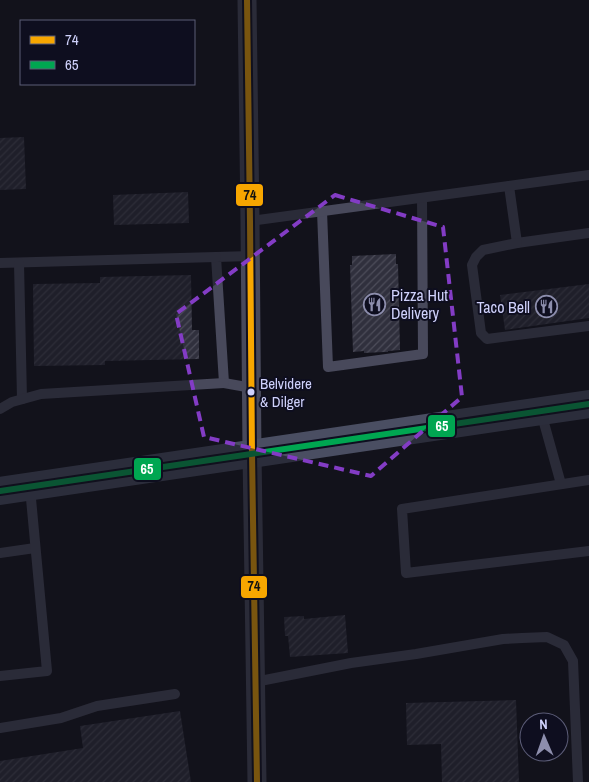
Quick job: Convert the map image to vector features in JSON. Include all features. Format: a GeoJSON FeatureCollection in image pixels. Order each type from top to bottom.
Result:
{"type":"FeatureCollection","features":[{"type":"Feature","properties":{"kind":"main road"},"geometry":{"type":"LineString","coordinates":[[0,491],[589,404]]}},
{"type":"Feature","properties":{"kind":"street"},"geometry":{"type":"LineString","coordinates":[[247,0],[257,782]]}},
{"type":"Feature","properties":{"kind":"lane"},"geometry":{"type":"LineString","coordinates":[[250,221],[589,175]]}},
{"type":"Feature","properties":{"kind":"lane"},"geometry":{"type":"LineString","coordinates":[[509,186],[518,243]]}},
{"type":"Feature","properties":{"kind":"lane"},"geometry":{"type":"LineString","coordinates":[[322,211],[328,367],[423,354],[422,198]]}},
{"type":"Feature","properties":{"kind":"lane"},"geometry":{"type":"LineString","coordinates":[[589,233],[482,250],[472,266],[482,333],[487,339],[589,326]]}},
{"type":"Feature","properties":{"kind":"lane"},"geometry":{"type":"LineString","coordinates":[[0,263],[251,256]]}},
{"type":"Feature","properties":{"kind":"lane"},"geometry":{"type":"LineString","coordinates":[[216,257],[224,383]]}},
{"type":"Feature","properties":{"kind":"lane"},"geometry":{"type":"LineString","coordinates":[[19,263],[22,399]]}},
{"type":"Feature","properties":{"kind":"lane"},"geometry":{"type":"LineString","coordinates":[[0,408],[12,402],[40,394],[224,383],[252,388]]}},
{"type":"Feature","properties":{"kind":"lane"},"geometry":{"type":"LineString","coordinates":[[541,411],[561,484]]}},
{"type":"Feature","properties":{"kind":"lane"},"geometry":{"type":"LineString","coordinates":[[589,480],[402,509],[406,574],[589,551]]}},
{"type":"Feature","properties":{"kind":"lane"},"geometry":{"type":"LineString","coordinates":[[0,676],[47,671],[30,487]]}},
{"type":"Feature","properties":{"kind":"lane"},"geometry":{"type":"LineString","coordinates":[[0,553],[36,548]]}},
{"type":"Feature","properties":{"kind":"lane"},"geometry":{"type":"LineString","coordinates":[[256,682],[351,663],[503,639],[547,638],[564,645],[573,661],[578,782]]}},
{"type":"Feature","properties":{"kind":"lane"},"geometry":{"type":"LineString","coordinates":[[0,728],[61,718],[97,706],[176,694]]}},
{"type":"Feature","properties":{"kind":"highlighted area"},"geometry":{"type":"Polygon","coordinates":[[[335,195],[443,227],[462,397],[371,476],[204,437],[176,314],[335,195]]]}},
{"type":"Feature","properties":{"kind":"building"},"geometry":{"type":"Polygon","coordinates":[[[24,137],[26,189],[0,190],[0,138],[24,137]]]}},
{"type":"Feature","properties":{"kind":"building"},"geometry":{"type":"Polygon","coordinates":[[[188,192],[189,223],[114,225],[113,195],[188,192]]]}},
{"type":"Feature","properties":{"kind":"building","name":"Pizza Hut Delivery"},"geometry":{"type":"Polygon","coordinates":[[[396,254],[396,264],[398,264],[400,350],[353,352],[350,265],[352,265],[352,256],[396,254]]]}},
{"type":"Feature","properties":{"kind":"building"},"geometry":{"type":"Polygon","coordinates":[[[191,275],[192,330],[199,330],[199,359],[105,361],[105,365],[34,366],[33,284],[100,283],[100,277],[191,275]]]}},
{"type":"Feature","properties":{"kind":"building","name":"Taco Bell"},"geometry":{"type":"Polygon","coordinates":[[[589,284],[589,318],[505,330],[500,295],[589,284]]]}},
{"type":"Feature","properties":{"kind":"building"},"geometry":{"type":"Polygon","coordinates":[[[345,615],[348,653],[290,657],[288,636],[285,636],[284,617],[304,616],[304,619],[345,615]]]}},
{"type":"Feature","properties":{"kind":"building"},"geometry":{"type":"Polygon","coordinates":[[[516,700],[519,782],[442,782],[441,744],[407,745],[406,703],[516,700]]]}},
{"type":"Feature","properties":{"kind":"building"},"geometry":{"type":"Polygon","coordinates":[[[180,711],[191,782],[0,782],[0,761],[83,748],[80,726],[180,711]]]}},
{"type":"Feature","properties":{"kind":"transit line","name":"74"},"geometry":{"type":"LineString","coordinates":[[247,0],[257,782]]}},
{"type":"Feature","properties":{"kind":"transit line","name":"65"},"geometry":{"type":"LineString","coordinates":[[0,491],[589,404]]}},
{"type":"Feature","properties":{"kind":"place","name":"Pizza Hut Delivery"},"geometry":{"type":"Point","coordinates":[375,304]}},
{"type":"Feature","properties":{"kind":"place","name":"Taco Bell"},"geometry":{"type":"Point","coordinates":[546,307]}},
{"type":"Feature","properties":{"kind":"place","name":"Belvidere & Dilger"},"geometry":{"type":"Point","coordinates":[251,392]}}]}
